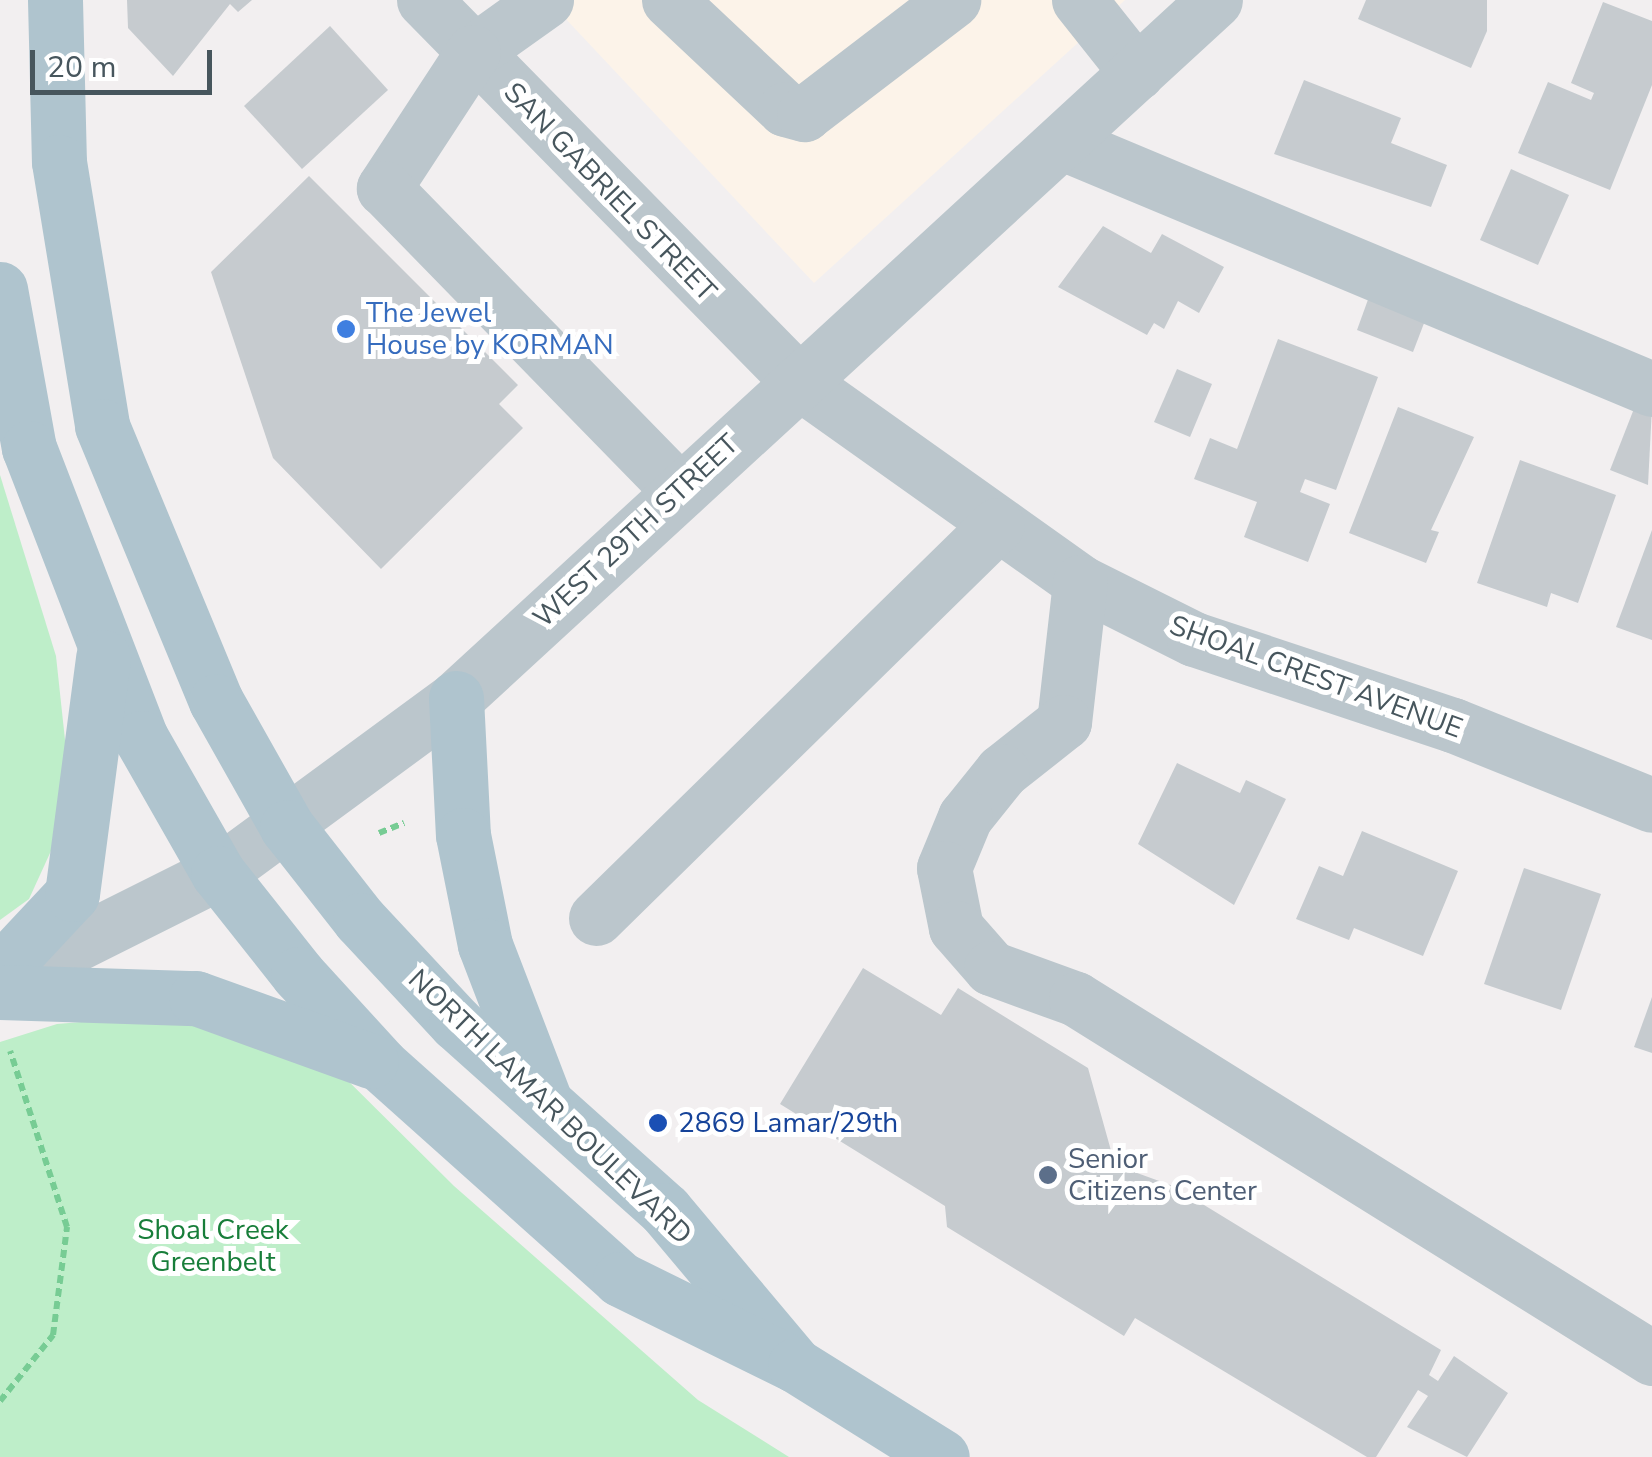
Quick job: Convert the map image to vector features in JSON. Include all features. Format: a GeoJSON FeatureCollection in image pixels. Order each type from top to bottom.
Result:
{"type":"FeatureCollection","features":[{"type":"Feature","properties":{"kind":"main road","name":"NORTH LAMAR BOULEVARD"},"geometry":{"type":"LineString","coordinates":[[54,0],[58,162],[102,426],[152,562],[287,827],[440,1007],[665,1210],[796,1365]]}},
{"type":"Feature","properties":{"kind":"main road","name":"NORTH LAMAR BOULEVARD"},"geometry":{"type":"LineString","coordinates":[[0,289],[29,448],[142,738],[218,873],[381,1065],[620,1279],[796,1365],[942,1457]]}},
{"type":"Feature","properties":{"kind":"main road"},"geometry":{"type":"LineString","coordinates":[[0,971],[72,894],[96,760],[104,644]]}},
{"type":"Feature","properties":{"kind":"main road"},"geometry":{"type":"LineString","coordinates":[[456,698],[464,835],[485,945],[548,1108]]}},
{"type":"Feature","properties":{"kind":"main road"},"geometry":{"type":"LineString","coordinates":[[0,992],[196,998],[381,1065]]}},
{"type":"Feature","properties":{"kind":"street","name":"SAN GABRIEL STREET"},"geometry":{"type":"LineString","coordinates":[[424,0],[799,382]]}},
{"type":"Feature","properties":{"kind":"street"},"geometry":{"type":"LineString","coordinates":[[546,0],[474,52],[384,188],[680,491]]}},
{"type":"Feature","properties":{"kind":"street"},"geometry":{"type":"LineString","coordinates":[[669,0],[785,109],[804,114],[954,0]]}},
{"type":"Feature","properties":{"kind":"street"},"geometry":{"type":"LineString","coordinates":[[1078,0],[1137,73]]}},
{"type":"Feature","properties":{"kind":"street","name":"WEST 29TH STREET"},"geometry":{"type":"LineString","coordinates":[[0,982],[218,873],[287,827],[456,698],[1215,0]]}},
{"type":"Feature","properties":{"kind":"street"},"geometry":{"type":"LineString","coordinates":[[1063,143],[1652,389]]}},
{"type":"Feature","properties":{"kind":"street","name":"SHOAL CREST AVENUE"},"geometry":{"type":"LineString","coordinates":[[799,382],[1080,582],[1194,639],[1453,725],[1652,805]]}},
{"type":"Feature","properties":{"kind":"street"},"geometry":{"type":"LineString","coordinates":[[596,918],[997,525]]}},
{"type":"Feature","properties":{"kind":"street"},"geometry":{"type":"LineString","coordinates":[[1080,582],[1064,722],[1002,771],[965,818],[944,868],[956,928],[991,968],[1076,999],[1652,1358]]}},
{"type":"Feature","properties":{"kind":"path"},"geometry":{"type":"LineString","coordinates":[[0,1401],[53,1335],[67,1227],[10,1051],[28,1046]]}},
{"type":"Feature","properties":{"kind":"shaded area"},"geometry":{"type":"Polygon","coordinates":[[[548,0],[1125,0],[814,283],[548,0]]]}},
{"type":"Feature","properties":{"kind":"green space"},"geometry":{"type":"Polygon","coordinates":[[[0,475],[56,656],[72,805],[29,899],[0,920],[0,475]]]}},
{"type":"Feature","properties":{"kind":"green space","name":"Shoal Creek Greenbelt"},"geometry":{"type":"Polygon","coordinates":[[[153,1016],[322,1055],[454,1186],[698,1400],[789,1457],[0,1457],[0,1042],[57,1024],[153,1016]]]}},
{"type":"Feature","properties":{"kind":"building"},"geometry":{"type":"Polygon","coordinates":[[[127,0],[252,0],[238,12],[230,4],[173,76],[128,28],[127,0]]]}},
{"type":"Feature","properties":{"kind":"building"},"geometry":{"type":"Polygon","coordinates":[[[1366,0],[1487,0],[1487,31],[1471,68],[1358,19],[1366,0]]]}},
{"type":"Feature","properties":{"kind":"building"},"geometry":{"type":"Polygon","coordinates":[[[1603,2],[1652,21],[1652,85],[1610,190],[1518,153],[1548,82],[1591,100],[1594,93],[1571,83],[1603,2]]]}},
{"type":"Feature","properties":{"kind":"building"},"geometry":{"type":"Polygon","coordinates":[[[330,26],[388,90],[302,169],[244,106],[330,26]]]}},
{"type":"Feature","properties":{"kind":"building"},"geometry":{"type":"Polygon","coordinates":[[[1304,80],[1401,118],[1391,143],[1447,165],[1431,207],[1274,154],[1304,80]]]}},
{"type":"Feature","properties":{"kind":"building"},"geometry":{"type":"Polygon","coordinates":[[[1511,169],[1569,195],[1538,265],[1480,240],[1511,169]]]}},
{"type":"Feature","properties":{"kind":"building","name":"The Jewel House by KORMAN"},"geometry":{"type":"Polygon","coordinates":[[[309,176],[518,385],[499,404],[523,428],[381,569],[273,458],[211,272],[309,176]]]}},
{"type":"Feature","properties":{"kind":"building"},"geometry":{"type":"Polygon","coordinates":[[[1103,226],[1151,253],[1162,234],[1224,267],[1199,313],[1178,301],[1164,329],[1154,323],[1147,335],[1058,287],[1103,226]]]}},
{"type":"Feature","properties":{"kind":"building"},"geometry":{"type":"Polygon","coordinates":[[[1374,283],[1431,305],[1413,352],[1357,330],[1374,283]]]}},
{"type":"Feature","properties":{"kind":"building"},"geometry":{"type":"Polygon","coordinates":[[[1278,339],[1378,377],[1336,490],[1305,479],[1300,492],[1330,504],[1308,562],[1244,537],[1257,502],[1194,479],[1210,438],[1237,449],[1278,339]]]}},
{"type":"Feature","properties":{"kind":"building"},"geometry":{"type":"Polygon","coordinates":[[[1177,369],[1212,384],[1190,437],[1154,422],[1177,369]]]}},
{"type":"Feature","properties":{"kind":"building"},"geometry":{"type":"Polygon","coordinates":[[[1637,401],[1652,407],[1648,485],[1610,470],[1637,401]]]}},
{"type":"Feature","properties":{"kind":"building"},"geometry":{"type":"Polygon","coordinates":[[[1398,407],[1474,437],[1431,530],[1439,532],[1426,563],[1349,533],[1398,407]]]}},
{"type":"Feature","properties":{"kind":"building"},"geometry":{"type":"Polygon","coordinates":[[[1520,460],[1616,495],[1578,603],[1551,593],[1547,607],[1477,583],[1520,460]]]}},
{"type":"Feature","properties":{"kind":"building"},"geometry":{"type":"Polygon","coordinates":[[[1652,530],[1652,640],[1616,627],[1652,530]]]}},
{"type":"Feature","properties":{"kind":"building"},"geometry":{"type":"Polygon","coordinates":[[[1177,763],[1240,793],[1246,780],[1286,799],[1234,905],[1138,844],[1177,763]]]}},
{"type":"Feature","properties":{"kind":"building"},"geometry":{"type":"Polygon","coordinates":[[[1362,831],[1458,871],[1423,956],[1354,928],[1349,940],[1296,919],[1319,866],[1343,876],[1362,831]]]}},
{"type":"Feature","properties":{"kind":"building"},"geometry":{"type":"Polygon","coordinates":[[[1524,868],[1601,894],[1561,1010],[1484,984],[1524,868]]]}},
{"type":"Feature","properties":{"kind":"building"},"geometry":{"type":"Polygon","coordinates":[[[863,968],[941,1015],[958,988],[1088,1068],[1115,1165],[1173,1186],[1441,1350],[1429,1375],[1438,1381],[1454,1356],[1508,1393],[1467,1457],[1407,1427],[1428,1396],[1418,1390],[1376,1457],[1367,1457],[1135,1318],[1124,1336],[947,1227],[945,1206],[780,1104],[863,968]]]}},
{"type":"Feature","properties":{"kind":"building"},"geometry":{"type":"Polygon","coordinates":[[[1652,997],[1652,1053],[1634,1047],[1652,997]]]}},
{"type":"Feature","properties":{"kind":"place","name":"The Jewel House by KORMAN"},"geometry":{"type":"Point","coordinates":[346,329]}},
{"type":"Feature","properties":{"kind":"place","name":"2869 Lamar/29th"},"geometry":{"type":"Point","coordinates":[658,1123]}},
{"type":"Feature","properties":{"kind":"place","name":"Senior Citizens Center"},"geometry":{"type":"Point","coordinates":[1048,1175]}}]}
